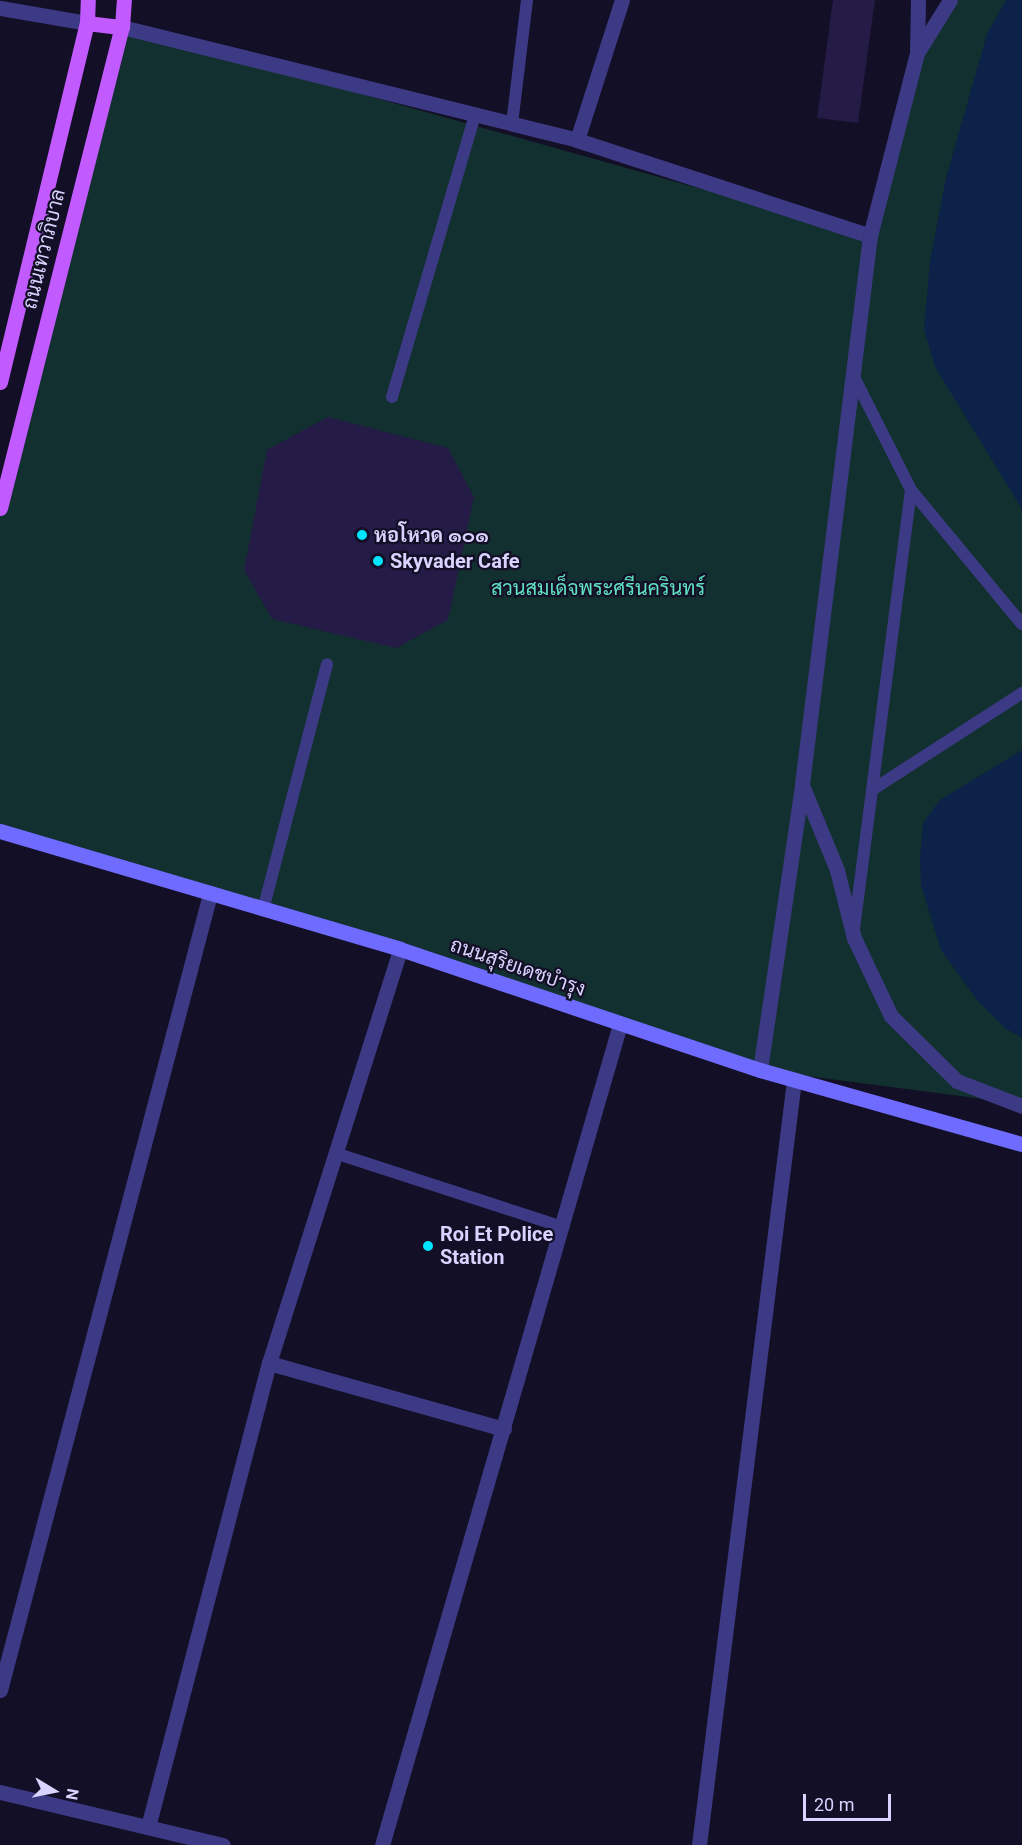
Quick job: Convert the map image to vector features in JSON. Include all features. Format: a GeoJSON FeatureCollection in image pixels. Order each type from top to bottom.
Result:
{"type":"FeatureCollection","features":[{"type":"Feature","properties":{"kind":"main road","name":"ถนนเทวาภิบาล"},"geometry":{"type":"LineString","coordinates":[[0,382],[87,23],[88,0]]}},
{"type":"Feature","properties":{"kind":"main road","name":"ถนนเทวาภิบาล"},"geometry":{"type":"LineString","coordinates":[[0,508],[122,27],[124,0]]}},
{"type":"Feature","properties":{"kind":"main road"},"geometry":{"type":"LineString","coordinates":[[87,23],[122,27]]}},
{"type":"Feature","properties":{"kind":"main road","name":"ถนนสุริยเดชบำรุง"},"geometry":{"type":"LineString","coordinates":[[0,831],[400,949],[760,1070],[1022,1144]]}},
{"type":"Feature","properties":{"kind":"street"},"geometry":{"type":"LineString","coordinates":[[577,140],[622,0]]}},
{"type":"Feature","properties":{"kind":"street"},"geometry":{"type":"LineString","coordinates":[[760,1070],[802,784],[870,236],[917,53],[918,0]]}},
{"type":"Feature","properties":{"kind":"street"},"geometry":{"type":"LineString","coordinates":[[917,53],[950,0]]}},
{"type":"Feature","properties":{"kind":"street"},"geometry":{"type":"LineString","coordinates":[[0,8],[87,23]]}},
{"type":"Feature","properties":{"kind":"street"},"geometry":{"type":"LineString","coordinates":[[122,27],[577,140],[870,236]]}},
{"type":"Feature","properties":{"kind":"street"},"geometry":{"type":"LineString","coordinates":[[802,784],[837,870],[854,938],[899,1024],[957,1081],[1022,1106]]}},
{"type":"Feature","properties":{"kind":"street"},"geometry":{"type":"LineString","coordinates":[[0,1690],[210,894]]}},
{"type":"Feature","properties":{"kind":"street"},"geometry":{"type":"LineString","coordinates":[[148,1827],[269,1363],[338,1154],[400,949]]}},
{"type":"Feature","properties":{"kind":"street"},"geometry":{"type":"LineString","coordinates":[[382,1845],[620,1024]]}},
{"type":"Feature","properties":{"kind":"street"},"geometry":{"type":"LineString","coordinates":[[699,1845],[794,1080]]}},
{"type":"Feature","properties":{"kind":"street"},"geometry":{"type":"LineString","coordinates":[[269,1363],[504,1429]]}},
{"type":"Feature","properties":{"kind":"street"},"geometry":{"type":"LineString","coordinates":[[0,1792],[218,1844]]}},
{"type":"Feature","properties":{"kind":"lane"},"geometry":{"type":"LineString","coordinates":[[512,124],[527,0]]}},
{"type":"Feature","properties":{"kind":"lane"},"geometry":{"type":"LineString","coordinates":[[392,397],[475,114]]}},
{"type":"Feature","properties":{"kind":"lane"},"geometry":{"type":"LineString","coordinates":[[853,375],[911,490],[1022,624]]}},
{"type":"Feature","properties":{"kind":"lane"},"geometry":{"type":"LineString","coordinates":[[854,938],[911,490]]}},
{"type":"Feature","properties":{"kind":"lane"},"geometry":{"type":"LineString","coordinates":[[263,910],[327,664]]}},
{"type":"Feature","properties":{"kind":"lane"},"geometry":{"type":"LineString","coordinates":[[872,790],[1022,693]]}},
{"type":"Feature","properties":{"kind":"lane"},"geometry":{"type":"LineString","coordinates":[[338,1154],[563,1227]]}},
{"type":"Feature","properties":{"kind":"green space","name":"สวนสมเด็จพระศรีนครินทร์"},"geometry":{"type":"Polygon","coordinates":[[[950,0],[1022,0],[1022,1104],[760,1070],[0,831],[0,508],[122,27],[870,236],[917,53],[950,0]]]}},
{"type":"Feature","properties":{"kind":"water"},"geometry":{"type":"Polygon","coordinates":[[[1006,0],[1022,0],[1022,509],[935,367],[924,329],[930,261],[946,178],[987,34],[1006,0]]]}},
{"type":"Feature","properties":{"kind":"water"},"geometry":{"type":"Polygon","coordinates":[[[1022,750],[1022,1038],[1005,1028],[977,1000],[941,950],[921,885],[920,858],[923,823],[940,800],[1022,750]]]}},
{"type":"Feature","properties":{"kind":"building"},"geometry":{"type":"Polygon","coordinates":[[[833,0],[875,0],[858,123],[817,118],[833,0]]]}},
{"type":"Feature","properties":{"kind":"building"},"geometry":{"type":"Polygon","coordinates":[[[328,417],[448,448],[474,497],[448,620],[396,648],[272,619],[244,570],[267,450],[328,417]]]}},
{"type":"Feature","properties":{"kind":"place","name":"หอโหวด ๑๐๑"},"geometry":{"type":"Point","coordinates":[362,535]}},
{"type":"Feature","properties":{"kind":"place","name":"Skyvader Cafe"},"geometry":{"type":"Point","coordinates":[378,561]}},
{"type":"Feature","properties":{"kind":"place","name":"Roi Et Police Station"},"geometry":{"type":"Point","coordinates":[428,1246]}}]}
